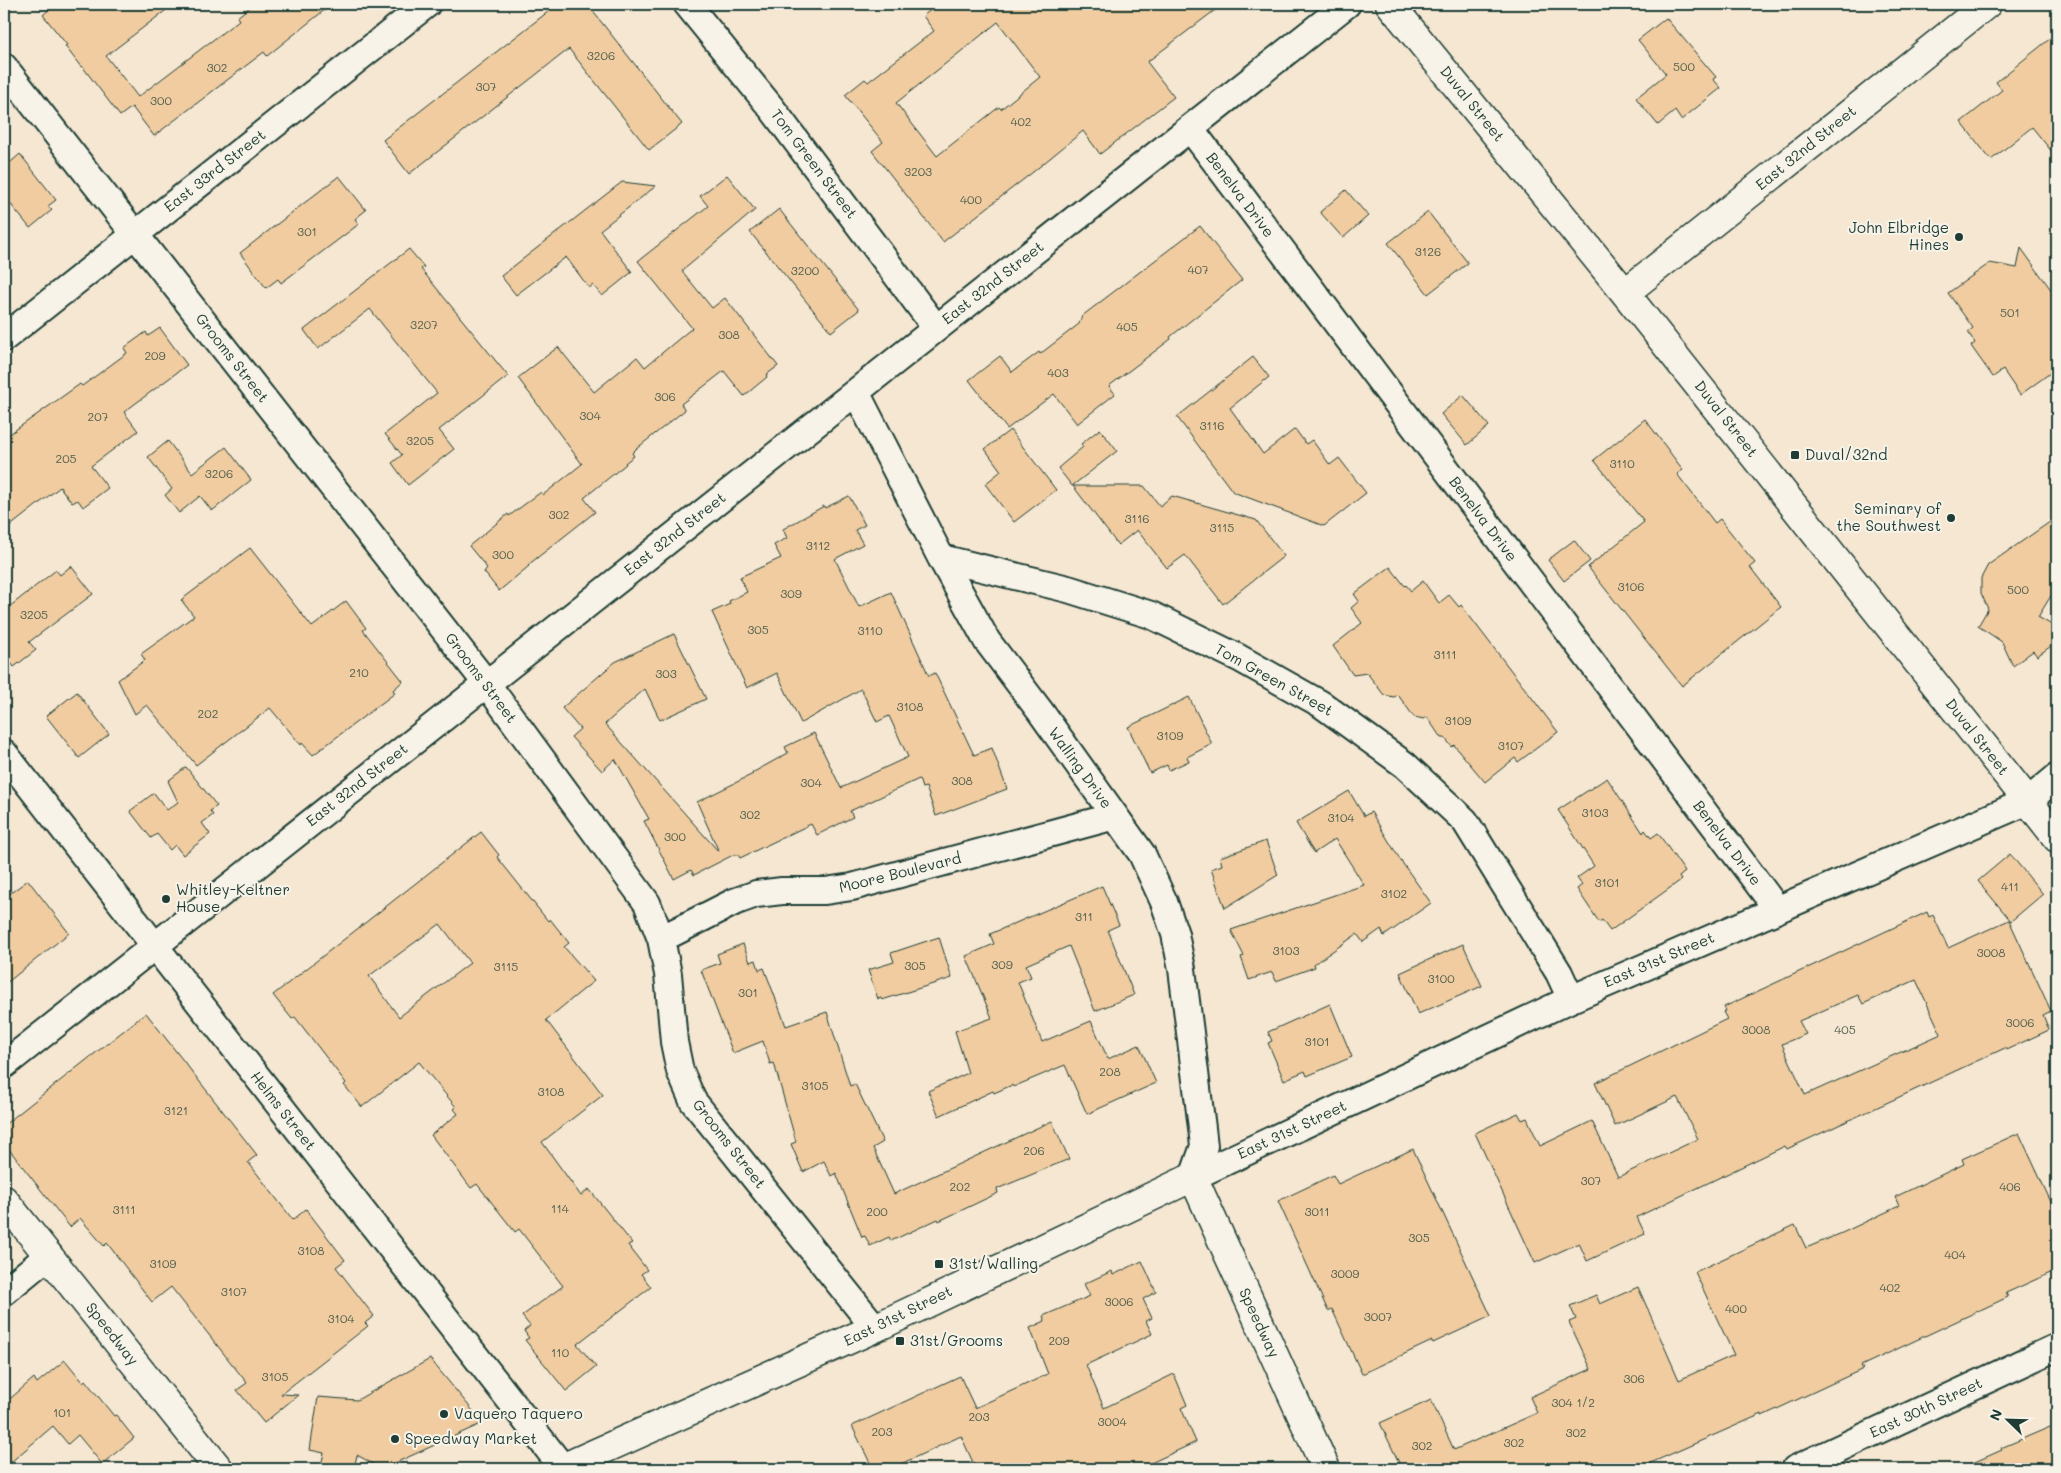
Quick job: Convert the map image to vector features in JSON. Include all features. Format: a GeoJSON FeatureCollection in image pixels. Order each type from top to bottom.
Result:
{"type":"FeatureCollection","features":[{"type":"Feature","properties":{"kind":"street","name":"East 33rd Street"},"geometry":{"type":"LineString","coordinates":[[4,338],[427,4]]}},
{"type":"Feature","properties":{"kind":"street","name":"Tom Green Street"},"geometry":{"type":"LineString","coordinates":[[687,4],[773,110],[936,328]]}},
{"type":"Feature","properties":{"kind":"street","name":"East 32nd Street"},"geometry":{"type":"LineString","coordinates":[[4,1065],[1347,4]]}},
{"type":"Feature","properties":{"kind":"street","name":"Duval Street"},"geometry":{"type":"LineString","coordinates":[[1390,4],[1625,293],[2057,838]]}},
{"type":"Feature","properties":{"kind":"street","name":"East 32nd Street"},"geometry":{"type":"LineString","coordinates":[[1625,293],[1981,6]]}},
{"type":"Feature","properties":{"kind":"street","name":"Grooms Street"},"geometry":{"type":"LineString","coordinates":[[4,67],[486,683],[648,903],[661,939],[668,974],[674,1042],[680,1072],[694,1101],[875,1328]]}},
{"type":"Feature","properties":{"kind":"street","name":"Benelva Drive"},"geometry":{"type":"LineString","coordinates":[[1190,128],[1777,909]]}},
{"type":"Feature","properties":{"kind":"street","name":"Walling Drive"},"geometry":{"type":"LineString","coordinates":[[856,392],[941,558],[987,641],[1142,854],[1164,902],[1175,934],[1182,969],[1204,1146],[1193,1177]]}},
{"type":"Feature","properties":{"kind":"street","name":"Tom Green Street"},"geometry":{"type":"LineString","coordinates":[[941,558],[1068,589],[1152,615],[1238,658],[1321,704],[1405,765],[1465,821],[1559,973],[1571,999]]}},
{"type":"Feature","properties":{"kind":"street","name":"Helms Street"},"geometry":{"type":"LineString","coordinates":[[4,754],[561,1469]]}},
{"type":"Feature","properties":{"kind":"street","name":"East 31st Street"},"geometry":{"type":"LineString","coordinates":[[561,1469],[875,1328],[1571,999],[2028,800],[2057,777]]}},
{"type":"Feature","properties":{"kind":"street","name":"Moore Boulevard"},"geometry":{"type":"LineString","coordinates":[[661,939],[734,902],[756,894],[782,891],[825,891],[852,887],[1115,816]]}},
{"type":"Feature","properties":{"kind":"street","name":"Speedway"},"geometry":{"type":"LineString","coordinates":[[1193,1177],[1326,1469]]}},
{"type":"Feature","properties":{"kind":"street","name":"Speedway"},"geometry":{"type":"LineString","coordinates":[[4,1200],[50,1255],[219,1469]]}},
{"type":"Feature","properties":{"kind":"street"},"geometry":{"type":"LineString","coordinates":[[4,1292],[50,1255]]}},
{"type":"Feature","properties":{"kind":"street","name":"East 30th Street"},"geometry":{"type":"LineString","coordinates":[[1795,1469],[2057,1347]]}},
{"type":"Feature","properties":{"kind":"building"},"geometry":{"type":"Polygon","coordinates":[[[55,4],[174,4],[106,56],[138,97],[239,20],[237,17],[254,4],[332,4],[267,56],[264,52],[154,136],[132,107],[120,116],[65,46],[67,45],[43,15],[55,4]]]}},
{"type":"Feature","properties":{"kind":"building"},"geometry":{"type":"Polygon","coordinates":[[[558,4],[587,4],[682,124],[649,150],[569,49],[409,174],[383,140],[558,4]]]}},
{"type":"Feature","properties":{"kind":"building"},"geometry":{"type":"Polygon","coordinates":[[[938,4],[1223,4],[1147,62],[1174,97],[1100,154],[1083,131],[943,242],[872,151],[883,142],[845,95],[865,79],[868,82],[934,31],[923,16],[938,4]],[[998,22],[896,103],[937,156],[999,107],[1001,109],[1040,77],[998,22]]]}},
{"type":"Feature","properties":{"kind":"building"},"geometry":{"type":"Polygon","coordinates":[[[1666,18],[1716,77],[1713,79],[1721,88],[1681,120],[1675,111],[1658,125],[1636,98],[1666,74],[1638,40],[1666,18]]]}},
{"type":"Feature","properties":{"kind":"building"},"geometry":{"type":"Polygon","coordinates":[[[2057,33],[2057,158],[2032,127],[1991,160],[1961,122],[2002,90],[1996,82],[2057,33]]]}},
{"type":"Feature","properties":{"kind":"building"},"geometry":{"type":"Polygon","coordinates":[[[20,154],[56,200],[48,206],[52,210],[30,228],[4,196],[4,168],[20,154]]]}},
{"type":"Feature","properties":{"kind":"building"},"geometry":{"type":"Polygon","coordinates":[[[727,175],[755,210],[682,271],[712,308],[725,298],[778,366],[744,396],[724,371],[681,404],[685,410],[636,449],[632,453],[634,456],[626,464],[584,498],[595,512],[528,565],[499,591],[484,572],[487,568],[469,546],[508,514],[509,516],[541,492],[543,495],[582,464],[518,378],[558,347],[594,392],[637,357],[645,367],[692,328],[638,261],[708,206],[700,196],[727,175]]]}},
{"type":"Feature","properties":{"kind":"building"},"geometry":{"type":"Polygon","coordinates":[[[339,176],[366,210],[355,219],[359,224],[281,283],[278,279],[266,288],[240,253],[339,176]]]}},
{"type":"Feature","properties":{"kind":"building"},"geometry":{"type":"Polygon","coordinates":[[[622,182],[656,186],[600,230],[632,272],[602,296],[593,285],[589,288],[566,257],[516,295],[501,276],[622,182]]]}},
{"type":"Feature","properties":{"kind":"building"},"geometry":{"type":"Polygon","coordinates":[[[1346,190],[1368,216],[1343,238],[1320,212],[1346,190]]]}},
{"type":"Feature","properties":{"kind":"building"},"geometry":{"type":"Polygon","coordinates":[[[779,209],[859,310],[831,332],[750,232],[779,209]]]}},
{"type":"Feature","properties":{"kind":"building"},"geometry":{"type":"Polygon","coordinates":[[[1428,212],[1468,263],[1428,294],[1388,243],[1428,212]]]}},
{"type":"Feature","properties":{"kind":"building"},"geometry":{"type":"Polygon","coordinates":[[[1200,226],[1242,280],[1170,337],[1171,339],[1109,386],[1115,394],[1077,424],[1054,394],[1007,429],[969,380],[1000,356],[1012,372],[1039,352],[1040,354],[1079,324],[1082,316],[1200,226]]]}},
{"type":"Feature","properties":{"kind":"building"},"geometry":{"type":"Polygon","coordinates":[[[2021,248],[2057,298],[2057,368],[2020,395],[2003,370],[1993,377],[1971,346],[1975,343],[1968,332],[1973,328],[1948,293],[1990,263],[2017,268],[2021,248]]]}},
{"type":"Feature","properties":{"kind":"building"},"geometry":{"type":"Polygon","coordinates":[[[409,249],[424,267],[421,269],[508,376],[439,430],[454,449],[408,485],[392,463],[402,455],[385,434],[437,393],[370,309],[318,349],[304,330],[409,249]]]}},
{"type":"Feature","properties":{"kind":"building"},"geometry":{"type":"Polygon","coordinates":[[[160,328],[187,365],[124,412],[138,431],[91,466],[108,488],[83,507],[78,500],[72,503],[60,487],[4,531],[4,438],[80,384],[82,386],[127,353],[124,348],[146,332],[148,336],[160,328]]]}},
{"type":"Feature","properties":{"kind":"building"},"geometry":{"type":"Polygon","coordinates":[[[1253,357],[1269,377],[1230,408],[1263,454],[1295,429],[1306,444],[1312,440],[1330,465],[1339,458],[1366,493],[1324,526],[1233,492],[1177,417],[1253,357]]]}},
{"type":"Feature","properties":{"kind":"building"},"geometry":{"type":"Polygon","coordinates":[[[1463,395],[1489,426],[1467,445],[1441,414],[1463,395]]]}},
{"type":"Feature","properties":{"kind":"building"},"geometry":{"type":"Polygon","coordinates":[[[1645,419],[1683,470],[1677,474],[1715,523],[1720,519],[1755,563],[1750,567],[1781,607],[1682,686],[1588,567],[1644,522],[1594,460],[1645,419]]]}},
{"type":"Feature","properties":{"kind":"building"},"geometry":{"type":"Polygon","coordinates":[[[1100,429],[1117,451],[1072,486],[1058,468],[1083,447],[1081,444],[1100,429]]]}},
{"type":"Feature","properties":{"kind":"building"},"geometry":{"type":"Polygon","coordinates":[[[1010,430],[1056,490],[1014,522],[985,484],[1001,471],[985,449],[1010,430]]]}},
{"type":"Feature","properties":{"kind":"building"},"geometry":{"type":"Polygon","coordinates":[[[168,441],[192,473],[226,447],[251,480],[212,511],[200,496],[179,513],[165,495],[172,489],[148,457],[168,441]]]}},
{"type":"Feature","properties":{"kind":"building"},"geometry":{"type":"Polygon","coordinates":[[[1073,486],[1144,486],[1160,506],[1172,496],[1256,520],[1284,556],[1223,604],[1185,555],[1167,568],[1137,530],[1118,545],[1073,486]]]}},
{"type":"Feature","properties":{"kind":"building"},"geometry":{"type":"Polygon","coordinates":[[[849,496],[865,525],[855,530],[863,544],[835,559],[859,607],[891,592],[929,676],[935,673],[974,755],[992,748],[1007,789],[936,816],[926,787],[922,788],[919,779],[850,811],[853,817],[817,835],[811,824],[740,858],[738,855],[733,855],[694,875],[691,870],[674,879],[644,821],[649,819],[615,759],[602,771],[571,737],[580,729],[562,708],[615,662],[674,634],[706,699],[660,720],[645,689],[605,724],[719,852],[697,802],[753,774],[788,753],[785,747],[814,733],[841,788],[908,757],[889,716],[877,722],[861,689],[801,723],[777,673],[747,688],[712,612],[730,604],[729,601],[747,592],[740,577],[781,558],[774,545],[787,538],[783,529],[824,506],[825,508],[849,496]]]}},
{"type":"Feature","properties":{"kind":"building"},"geometry":{"type":"Polygon","coordinates":[[[2057,517],[2057,586],[2038,617],[2057,628],[2057,642],[2037,656],[2033,651],[2013,666],[2002,642],[1978,626],[1988,609],[1981,593],[1981,578],[1988,565],[2057,517]]]}},
{"type":"Feature","properties":{"kind":"building"},"geometry":{"type":"Polygon","coordinates":[[[1574,540],[1590,561],[1564,581],[1548,560],[1574,540]]]}},
{"type":"Feature","properties":{"kind":"building"},"geometry":{"type":"Polygon","coordinates":[[[250,548],[312,627],[346,601],[366,628],[363,630],[403,681],[393,690],[395,693],[313,755],[302,743],[301,745],[270,708],[196,765],[147,705],[135,714],[118,680],[145,660],[141,654],[194,616],[181,600],[250,548]]]}},
{"type":"Feature","properties":{"kind":"building"},"geometry":{"type":"Polygon","coordinates":[[[71,566],[93,594],[29,642],[36,650],[14,667],[8,659],[4,662],[4,611],[56,570],[60,575],[71,566]]]}},
{"type":"Feature","properties":{"kind":"building"},"geometry":{"type":"Polygon","coordinates":[[[1390,567],[1411,591],[1423,581],[1439,603],[1449,595],[1459,607],[1461,605],[1558,732],[1518,762],[1515,758],[1485,782],[1454,745],[1452,747],[1445,738],[1441,738],[1427,717],[1424,719],[1414,717],[1398,695],[1394,697],[1384,695],[1367,673],[1353,675],[1333,646],[1362,623],[1351,608],[1359,601],[1354,594],[1390,567]]]}},
{"type":"Feature","properties":{"kind":"building"},"geometry":{"type":"Polygon","coordinates":[[[77,692],[109,734],[79,758],[46,716],[77,692]]]}},
{"type":"Feature","properties":{"kind":"building"},"geometry":{"type":"Polygon","coordinates":[[[1189,697],[1212,744],[1187,757],[1189,761],[1169,770],[1167,765],[1150,773],[1128,727],[1189,697]]]}},
{"type":"Feature","properties":{"kind":"building"},"geometry":{"type":"Polygon","coordinates":[[[186,767],[217,806],[210,811],[213,815],[202,823],[210,834],[183,855],[175,845],[170,850],[157,834],[151,838],[130,811],[154,793],[167,810],[178,802],[168,781],[186,767]]]}},
{"type":"Feature","properties":{"kind":"building"},"geometry":{"type":"Polygon","coordinates":[[[1607,778],[1643,833],[1645,830],[1651,838],[1658,833],[1685,872],[1679,877],[1681,880],[1610,931],[1602,920],[1599,922],[1577,889],[1582,885],[1577,878],[1594,866],[1558,810],[1607,778]]]}},
{"type":"Feature","properties":{"kind":"building"},"geometry":{"type":"Polygon","coordinates":[[[1349,791],[1364,816],[1371,812],[1401,861],[1431,903],[1384,936],[1381,929],[1363,942],[1357,934],[1314,964],[1315,967],[1276,981],[1272,972],[1249,980],[1241,957],[1244,956],[1231,930],[1364,885],[1335,839],[1314,853],[1296,823],[1349,791]]]}},
{"type":"Feature","properties":{"kind":"building"},"geometry":{"type":"Polygon","coordinates":[[[481,832],[499,855],[497,857],[548,921],[550,919],[569,943],[564,947],[594,981],[546,1020],[603,1095],[542,1142],[581,1196],[589,1189],[632,1243],[628,1245],[647,1270],[641,1274],[651,1287],[577,1344],[596,1367],[566,1391],[525,1340],[529,1338],[524,1331],[530,1326],[522,1316],[563,1286],[519,1229],[515,1232],[477,1184],[471,1188],[431,1135],[458,1114],[454,1109],[456,1107],[419,1062],[362,1107],[295,1017],[292,1019],[273,995],[481,832]],[[440,924],[369,976],[399,1017],[470,963],[440,924]]]}},
{"type":"Feature","properties":{"kind":"building"},"geometry":{"type":"Polygon","coordinates":[[[1266,841],[1278,875],[1225,908],[1211,869],[1222,865],[1220,857],[1266,841]]]}},
{"type":"Feature","properties":{"kind":"building"},"geometry":{"type":"Polygon","coordinates":[[[2010,854],[2043,894],[2011,921],[1978,881],[2010,854]]]}},
{"type":"Feature","properties":{"kind":"building"},"geometry":{"type":"Polygon","coordinates":[[[28,880],[69,933],[4,985],[4,898],[28,880]]]}},
{"type":"Feature","properties":{"kind":"building"},"geometry":{"type":"Polygon","coordinates":[[[1102,886],[1119,925],[1108,930],[1134,995],[1095,1011],[1069,946],[1026,965],[1031,977],[1018,982],[1042,1042],[1091,1021],[1108,1059],[1139,1045],[1156,1083],[1087,1114],[1065,1065],[1013,1087],[1012,1085],[994,1093],[993,1091],[939,1116],[928,1091],[968,1073],[955,1031],[992,1018],[966,956],[994,944],[990,934],[1102,886]]]}},
{"type":"Feature","properties":{"kind":"building"},"geometry":{"type":"Polygon","coordinates":[[[1927,912],[1929,917],[1933,915],[1948,948],[2009,920],[2051,1011],[2043,1015],[2049,1030],[2006,1050],[2005,1048],[1787,1149],[1785,1146],[1637,1217],[1645,1234],[1587,1261],[1579,1243],[1535,1263],[1475,1133],[1518,1113],[1522,1120],[1527,1118],[1540,1146],[1592,1121],[1618,1177],[1698,1139],[1677,1097],[1615,1126],[1595,1083],[1727,1019],[1723,1012],[1726,1011],[1724,1007],[1927,912]],[[1916,980],[1863,1004],[1858,995],[1799,1021],[1806,1034],[1782,1044],[1805,1095],[1941,1034],[1916,980]]]}},
{"type":"Feature","properties":{"kind":"building"},"geometry":{"type":"Polygon","coordinates":[[[939,937],[952,978],[882,1000],[881,998],[878,999],[868,970],[894,962],[891,953],[939,937]]]}},
{"type":"Feature","properties":{"kind":"building"},"geometry":{"type":"Polygon","coordinates":[[[743,944],[750,962],[756,960],[759,970],[764,968],[786,1026],[827,1012],[850,1086],[855,1084],[883,1142],[873,1148],[894,1194],[1052,1121],[1069,1159],[997,1189],[998,1193],[939,1221],[938,1219],[891,1241],[889,1237],[870,1246],[865,1236],[862,1237],[836,1173],[831,1176],[824,1161],[803,1172],[791,1144],[796,1142],[774,1063],[770,1064],[763,1041],[733,1053],[701,970],[720,963],[717,954],[743,944]]]}},
{"type":"Feature","properties":{"kind":"building"},"geometry":{"type":"Polygon","coordinates":[[[1463,944],[1482,986],[1418,1014],[1400,973],[1463,944]]]}},
{"type":"Feature","properties":{"kind":"building"},"geometry":{"type":"Polygon","coordinates":[[[1330,1004],[1352,1057],[1307,1076],[1305,1071],[1284,1080],[1268,1043],[1272,1041],[1268,1032],[1330,1004]]]}},
{"type":"Feature","properties":{"kind":"building"},"geometry":{"type":"Polygon","coordinates":[[[146,1013],[257,1155],[248,1162],[293,1220],[306,1209],[345,1260],[336,1267],[374,1316],[365,1323],[368,1326],[281,1394],[298,1395],[264,1423],[237,1390],[247,1383],[171,1287],[152,1302],[107,1243],[104,1246],[80,1218],[70,1227],[4,1143],[4,1125],[146,1013]]]}},
{"type":"Feature","properties":{"kind":"building"},"geometry":{"type":"Polygon","coordinates":[[[2019,1133],[2057,1215],[2057,1270],[2006,1293],[2008,1297],[1861,1366],[1863,1369],[1762,1416],[1762,1414],[1637,1469],[1402,1469],[1380,1423],[1431,1400],[1454,1450],[1537,1413],[1530,1397],[1591,1369],[1569,1322],[1576,1319],[1570,1306],[1596,1295],[1600,1304],[1638,1287],[1679,1380],[1734,1355],[1695,1272],[1795,1225],[1806,1248],[1842,1233],[1899,1206],[1895,1197],[1964,1164],[1962,1159],[2019,1133]]]}},
{"type":"Feature","properties":{"kind":"building"},"geometry":{"type":"Polygon","coordinates":[[[1413,1149],[1491,1316],[1362,1374],[1332,1309],[1328,1311],[1278,1201],[1333,1175],[1338,1184],[1413,1149]]]}},
{"type":"Feature","properties":{"kind":"building"},"geometry":{"type":"Polygon","coordinates":[[[1142,1261],[1156,1292],[1143,1299],[1152,1318],[1146,1321],[1152,1334],[1086,1365],[1104,1408],[1174,1374],[1187,1405],[1181,1408],[1196,1442],[1138,1469],[976,1469],[961,1436],[890,1469],[873,1469],[852,1426],[960,1376],[975,1408],[1048,1374],[1030,1328],[1045,1321],[1043,1316],[1090,1296],[1084,1284],[1112,1271],[1113,1275],[1142,1261]]]}},
{"type":"Feature","properties":{"kind":"building"},"geometry":{"type":"Polygon","coordinates":[[[430,1359],[483,1423],[382,1469],[357,1455],[354,1469],[320,1469],[324,1453],[310,1450],[318,1397],[357,1400],[430,1359]]]}},
{"type":"Feature","properties":{"kind":"building"},"geometry":{"type":"Polygon","coordinates":[[[65,1360],[83,1382],[85,1380],[114,1416],[116,1415],[134,1438],[102,1464],[78,1435],[68,1444],[53,1426],[4,1468],[4,1404],[34,1378],[37,1383],[65,1360]]]}},
{"type":"Feature","properties":{"kind":"building"},"geometry":{"type":"Polygon","coordinates":[[[2057,1424],[2057,1469],[1959,1469],[2002,1450],[2001,1448],[2057,1424]]]}},
{"type":"Feature","properties":{"kind":"place","name":"John Elbridge Hines"},"geometry":{"type":"Point","coordinates":[1959,237]}},
{"type":"Feature","properties":{"kind":"place","name":"Duval/32nd"},"geometry":{"type":"Point","coordinates":[1795,455]}},
{"type":"Feature","properties":{"kind":"place","name":"Seminary of the Southwest"},"geometry":{"type":"Point","coordinates":[1951,518]}},
{"type":"Feature","properties":{"kind":"place","name":"Whitley-Keltner House"},"geometry":{"type":"Point","coordinates":[166,899]}},
{"type":"Feature","properties":{"kind":"place","name":"31st/Walling"},"geometry":{"type":"Point","coordinates":[939,1264]}},
{"type":"Feature","properties":{"kind":"place","name":"31st/Grooms"},"geometry":{"type":"Point","coordinates":[900,1341]}},
{"type":"Feature","properties":{"kind":"place","name":"Vaquero Taquero"},"geometry":{"type":"Point","coordinates":[444,1414]}},
{"type":"Feature","properties":{"kind":"place","name":"Speedway Market"},"geometry":{"type":"Point","coordinates":[395,1439]}}]}
